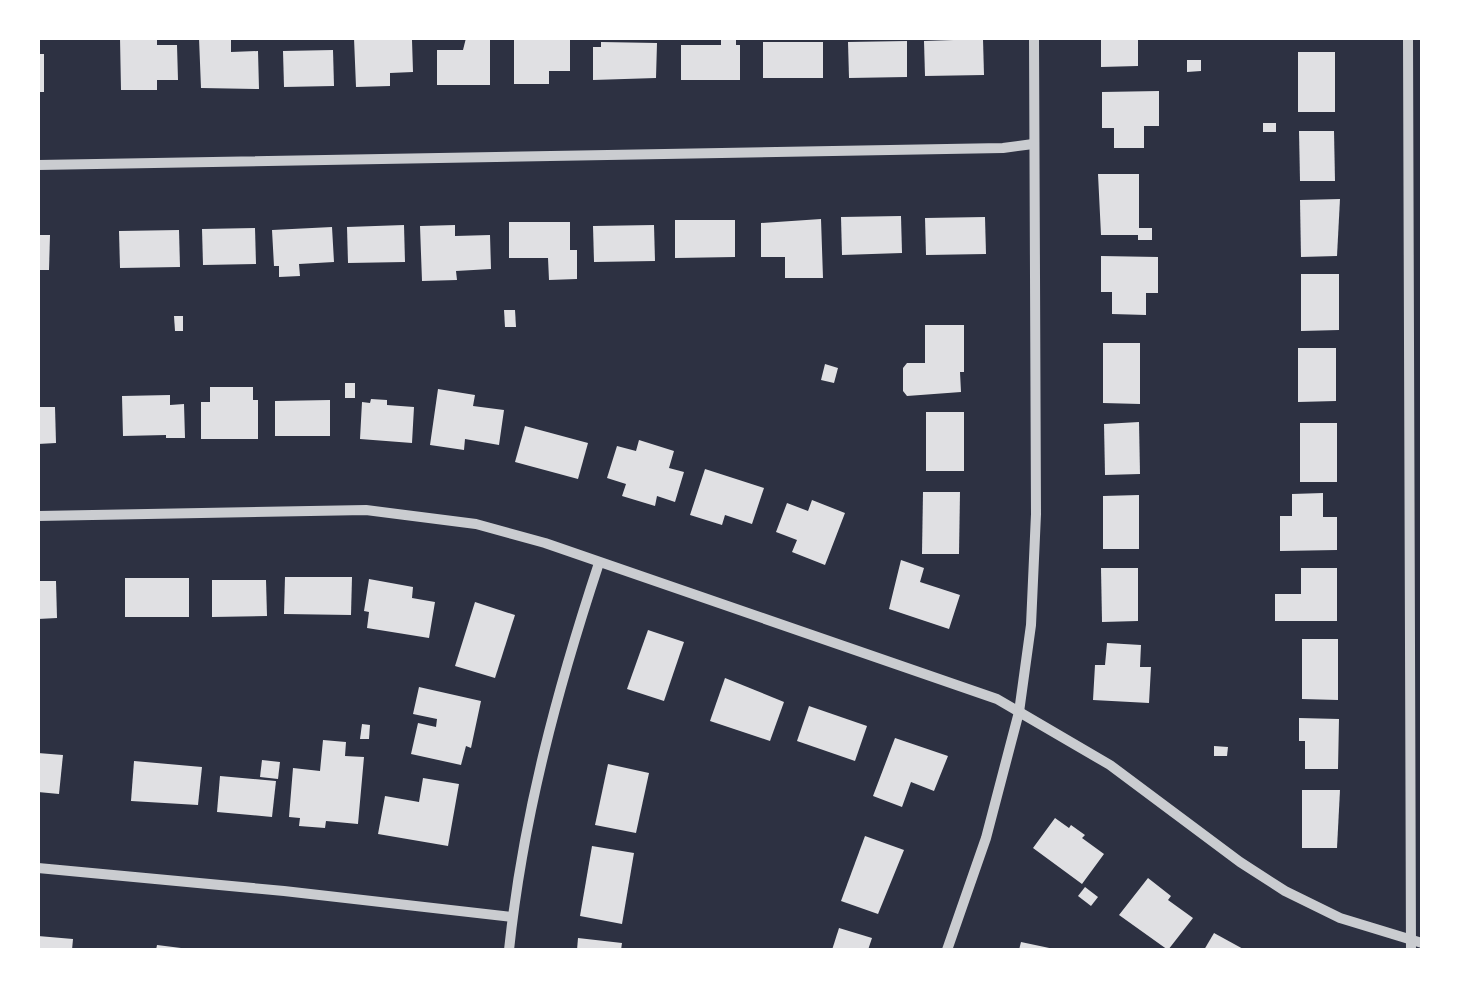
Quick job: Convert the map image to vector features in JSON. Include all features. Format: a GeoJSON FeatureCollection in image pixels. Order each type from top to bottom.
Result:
{"type":"FeatureCollection","features":[{"type":"Feature","properties":{"kind":"street"},"geometry":{"type":"LineString","coordinates":[[948,950],[986,838],[1019,712],[1030,626],[1036,514],[1034,38]]}},
{"type":"Feature","properties":{"kind":"street"},"geometry":{"type":"LineString","coordinates":[[38,516],[381,512],[476,524],[545,544],[997,700],[1110,766],[1284,891],[1340,918],[1415,944],[1408,38]]}},
{"type":"Feature","properties":{"kind":"street"},"geometry":{"type":"LineString","coordinates":[[38,165],[1003,148],[1033,144]]}},
{"type":"Feature","properties":{"kind":"street"},"geometry":{"type":"LineString","coordinates":[[509,950],[542,752],[599,563]]}},
{"type":"Feature","properties":{"kind":"street"},"geometry":{"type":"LineString","coordinates":[[38,868],[512,917]]}},
{"type":"Feature","properties":{"kind":"building"},"geometry":{"type":"Polygon","coordinates":[[[120,38],[157,38],[157,45],[177,45],[178,80],[157,80],[157,90],[121,90],[120,38]]]}},
{"type":"Feature","properties":{"kind":"building"},"geometry":{"type":"Polygon","coordinates":[[[199,38],[231,38],[231,52],[258,51],[259,89],[201,88],[199,38]]]}},
{"type":"Feature","properties":{"kind":"building"},"geometry":{"type":"Polygon","coordinates":[[[354,38],[412,40],[413,72],[390,73],[390,86],[356,87],[354,38]]]}},
{"type":"Feature","properties":{"kind":"building"},"geometry":{"type":"Polygon","coordinates":[[[466,38],[490,38],[490,85],[437,85],[437,50],[463,50],[466,38]]]}},
{"type":"Feature","properties":{"kind":"building"},"geometry":{"type":"Polygon","coordinates":[[[514,38],[570,39],[570,71],[549,71],[549,84],[514,84],[514,38]]]}},
{"type":"Feature","properties":{"kind":"building"},"geometry":{"type":"Polygon","coordinates":[[[721,38],[736,38],[736,45],[740,45],[740,80],[681,80],[681,45],[721,45],[721,38]]]}},
{"type":"Feature","properties":{"kind":"building"},"geometry":{"type":"Polygon","coordinates":[[[1101,38],[1138,38],[1138,66],[1101,67],[1101,38]]]}},
{"type":"Feature","properties":{"kind":"building"},"geometry":{"type":"Polygon","coordinates":[[[983,39],[984,75],[925,76],[924,41],[983,39]]]}},
{"type":"Feature","properties":{"kind":"building"},"geometry":{"type":"Polygon","coordinates":[[[907,41],[907,77],[849,78],[848,42],[907,41]]]}},
{"type":"Feature","properties":{"kind":"building"},"geometry":{"type":"Polygon","coordinates":[[[601,42],[657,43],[656,78],[593,80],[593,47],[601,47],[601,42]]]}},
{"type":"Feature","properties":{"kind":"building"},"geometry":{"type":"Polygon","coordinates":[[[763,42],[823,42],[823,78],[763,78],[763,42]]]}},
{"type":"Feature","properties":{"kind":"building"},"geometry":{"type":"Polygon","coordinates":[[[333,50],[334,86],[284,87],[283,51],[333,50]]]}},
{"type":"Feature","properties":{"kind":"building"},"geometry":{"type":"Polygon","coordinates":[[[1298,52],[1335,52],[1335,112],[1298,112],[1298,52]]]}},
{"type":"Feature","properties":{"kind":"building"},"geometry":{"type":"Polygon","coordinates":[[[38,54],[44,54],[44,92],[38,92],[38,54]]]}},
{"type":"Feature","properties":{"kind":"building"},"geometry":{"type":"Polygon","coordinates":[[[1187,60],[1201,60],[1201,71],[1187,72],[1187,60]]]}},
{"type":"Feature","properties":{"kind":"building"},"geometry":{"type":"Polygon","coordinates":[[[1159,91],[1159,126],[1144,126],[1144,148],[1114,148],[1114,128],[1102,128],[1102,92],[1159,91]]]}},
{"type":"Feature","properties":{"kind":"building"},"geometry":{"type":"Polygon","coordinates":[[[1263,123],[1276,123],[1276,132],[1263,132],[1263,123]]]}},
{"type":"Feature","properties":{"kind":"building"},"geometry":{"type":"Polygon","coordinates":[[[1299,131],[1334,131],[1335,181],[1300,181],[1299,131]]]}},
{"type":"Feature","properties":{"kind":"building"},"geometry":{"type":"Polygon","coordinates":[[[1098,174],[1139,174],[1139,228],[1152,228],[1152,240],[1138,240],[1138,235],[1101,235],[1098,174]]]}},
{"type":"Feature","properties":{"kind":"building"},"geometry":{"type":"Polygon","coordinates":[[[1340,199],[1337,256],[1301,257],[1300,200],[1340,199]]]}},
{"type":"Feature","properties":{"kind":"building"},"geometry":{"type":"Polygon","coordinates":[[[901,216],[902,253],[842,255],[841,217],[901,216]]]}},
{"type":"Feature","properties":{"kind":"building"},"geometry":{"type":"Polygon","coordinates":[[[985,217],[986,254],[926,255],[925,218],[985,217]]]}},
{"type":"Feature","properties":{"kind":"building"},"geometry":{"type":"Polygon","coordinates":[[[821,219],[823,278],[785,278],[785,257],[761,257],[761,223],[821,219]]]}},
{"type":"Feature","properties":{"kind":"building"},"geometry":{"type":"Polygon","coordinates":[[[675,220],[735,220],[735,257],[675,258],[675,220]]]}},
{"type":"Feature","properties":{"kind":"building"},"geometry":{"type":"Polygon","coordinates":[[[509,222],[570,222],[570,250],[577,250],[577,279],[549,280],[548,258],[509,258],[509,222]]]}},
{"type":"Feature","properties":{"kind":"building"},"geometry":{"type":"Polygon","coordinates":[[[404,225],[405,262],[348,263],[347,227],[404,225]]]}},
{"type":"Feature","properties":{"kind":"building"},"geometry":{"type":"Polygon","coordinates":[[[455,225],[455,236],[490,235],[491,269],[456,271],[457,280],[422,281],[420,226],[455,225]]]}},
{"type":"Feature","properties":{"kind":"building"},"geometry":{"type":"Polygon","coordinates":[[[654,225],[655,261],[594,262],[593,226],[654,225]]]}},
{"type":"Feature","properties":{"kind":"building"},"geometry":{"type":"Polygon","coordinates":[[[332,227],[334,262],[299,264],[300,276],[279,277],[279,266],[274,266],[272,230],[332,227]]]}},
{"type":"Feature","properties":{"kind":"building"},"geometry":{"type":"Polygon","coordinates":[[[255,228],[256,264],[203,265],[202,229],[255,228]]]}},
{"type":"Feature","properties":{"kind":"building"},"geometry":{"type":"Polygon","coordinates":[[[179,230],[180,267],[120,268],[119,231],[179,230]]]}},
{"type":"Feature","properties":{"kind":"building"},"geometry":{"type":"Polygon","coordinates":[[[38,235],[50,235],[49,270],[38,270],[38,235]]]}},
{"type":"Feature","properties":{"kind":"building"},"geometry":{"type":"Polygon","coordinates":[[[1101,256],[1158,257],[1158,293],[1146,293],[1146,315],[1112,314],[1112,292],[1101,292],[1101,256]]]}},
{"type":"Feature","properties":{"kind":"building"},"geometry":{"type":"Polygon","coordinates":[[[1301,274],[1339,274],[1339,330],[1301,331],[1301,274]]]}},
{"type":"Feature","properties":{"kind":"building"},"geometry":{"type":"Polygon","coordinates":[[[504,310],[515,310],[516,327],[505,327],[504,310]]]}},
{"type":"Feature","properties":{"kind":"building"},"geometry":{"type":"Polygon","coordinates":[[[174,316],[183,316],[183,331],[175,331],[174,316]]]}},
{"type":"Feature","properties":{"kind":"building"},"geometry":{"type":"Polygon","coordinates":[[[925,325],[964,325],[961,392],[907,396],[903,391],[903,368],[907,363],[925,363],[925,325]]]}},
{"type":"Feature","properties":{"kind":"building"},"geometry":{"type":"Polygon","coordinates":[[[1103,343],[1140,343],[1140,404],[1103,403],[1103,343]]]}},
{"type":"Feature","properties":{"kind":"building"},"geometry":{"type":"Polygon","coordinates":[[[1298,348],[1336,348],[1336,401],[1298,402],[1298,348]]]}},
{"type":"Feature","properties":{"kind":"building"},"geometry":{"type":"Polygon","coordinates":[[[825,364],[838,368],[834,383],[821,380],[825,364]]]}},
{"type":"Feature","properties":{"kind":"building"},"geometry":{"type":"Polygon","coordinates":[[[345,383],[355,383],[355,398],[345,398],[345,383]]]}},
{"type":"Feature","properties":{"kind":"building"},"geometry":{"type":"Polygon","coordinates":[[[210,387],[253,387],[253,400],[258,400],[258,439],[201,439],[201,402],[210,402],[210,387]]]}},
{"type":"Feature","properties":{"kind":"building"},"geometry":{"type":"Polygon","coordinates":[[[438,389],[475,395],[473,406],[504,410],[499,445],[465,439],[464,450],[430,445],[438,389]]]}},
{"type":"Feature","properties":{"kind":"building"},"geometry":{"type":"Polygon","coordinates":[[[170,395],[170,405],[184,404],[185,438],[123,436],[122,396],[170,395]]]}},
{"type":"Feature","properties":{"kind":"building"},"geometry":{"type":"Polygon","coordinates":[[[371,399],[414,407],[412,443],[360,439],[362,402],[370,403],[371,399]]]}},
{"type":"Feature","properties":{"kind":"building"},"geometry":{"type":"Polygon","coordinates":[[[330,400],[330,436],[275,436],[275,401],[330,400]]]}},
{"type":"Feature","properties":{"kind":"building"},"geometry":{"type":"Polygon","coordinates":[[[38,407],[55,407],[56,443],[38,444],[38,407]]]}},
{"type":"Feature","properties":{"kind":"building"},"geometry":{"type":"Polygon","coordinates":[[[926,412],[964,412],[964,471],[926,471],[926,412]]]}},
{"type":"Feature","properties":{"kind":"building"},"geometry":{"type":"Polygon","coordinates":[[[1139,422],[1140,474],[1105,475],[1104,424],[1139,422]]]}},
{"type":"Feature","properties":{"kind":"building"},"geometry":{"type":"Polygon","coordinates":[[[1300,423],[1337,423],[1337,482],[1300,482],[1300,423]]]}},
{"type":"Feature","properties":{"kind":"building"},"geometry":{"type":"Polygon","coordinates":[[[525,426],[588,443],[578,479],[515,462],[525,426]]]}},
{"type":"Feature","properties":{"kind":"building"},"geometry":{"type":"Polygon","coordinates":[[[639,440],[674,451],[669,468],[684,472],[675,502],[657,496],[655,506],[622,496],[626,484],[607,478],[617,446],[636,451],[639,440]]]}},
{"type":"Feature","properties":{"kind":"building"},"geometry":{"type":"Polygon","coordinates":[[[705,469],[764,488],[752,524],[725,515],[722,525],[690,515],[705,469]]]}},
{"type":"Feature","properties":{"kind":"building"},"geometry":{"type":"Polygon","coordinates":[[[923,492],[960,492],[959,554],[922,554],[923,492]]]}},
{"type":"Feature","properties":{"kind":"building"},"geometry":{"type":"Polygon","coordinates":[[[1323,493],[1323,517],[1337,517],[1337,550],[1280,551],[1280,516],[1292,516],[1292,494],[1323,493]]]}},
{"type":"Feature","properties":{"kind":"building"},"geometry":{"type":"Polygon","coordinates":[[[1139,495],[1139,549],[1103,549],[1103,496],[1139,495]]]}},
{"type":"Feature","properties":{"kind":"building"},"geometry":{"type":"Polygon","coordinates":[[[812,500],[845,513],[825,565],[792,552],[797,540],[776,532],[787,503],[808,511],[812,500]]]}},
{"type":"Feature","properties":{"kind":"building"},"geometry":{"type":"Polygon","coordinates":[[[901,560],[924,568],[920,582],[960,595],[949,629],[889,609],[901,560]]]}},
{"type":"Feature","properties":{"kind":"building"},"geometry":{"type":"Polygon","coordinates":[[[1101,568],[1138,568],[1138,621],[1102,622],[1101,568]]]}},
{"type":"Feature","properties":{"kind":"building"},"geometry":{"type":"Polygon","coordinates":[[[1301,568],[1337,568],[1337,621],[1275,621],[1275,594],[1301,594],[1301,568]]]}},
{"type":"Feature","properties":{"kind":"building"},"geometry":{"type":"Polygon","coordinates":[[[285,577],[352,577],[351,615],[284,614],[285,577]]]}},
{"type":"Feature","properties":{"kind":"building"},"geometry":{"type":"Polygon","coordinates":[[[125,578],[189,578],[189,617],[125,617],[125,578]]]}},
{"type":"Feature","properties":{"kind":"building"},"geometry":{"type":"Polygon","coordinates":[[[369,579],[413,587],[412,598],[435,602],[429,638],[367,628],[369,612],[364,611],[369,579]]]}},
{"type":"Feature","properties":{"kind":"building"},"geometry":{"type":"Polygon","coordinates":[[[212,580],[266,580],[267,616],[212,617],[212,580]]]}},
{"type":"Feature","properties":{"kind":"building"},"geometry":{"type":"Polygon","coordinates":[[[38,581],[56,581],[57,618],[38,619],[38,581]]]}},
{"type":"Feature","properties":{"kind":"building"},"geometry":{"type":"Polygon","coordinates":[[[475,602],[515,615],[495,678],[455,666],[475,602]]]}},
{"type":"Feature","properties":{"kind":"building"},"geometry":{"type":"Polygon","coordinates":[[[648,630],[684,642],[664,701],[627,689],[648,630]]]}},
{"type":"Feature","properties":{"kind":"building"},"geometry":{"type":"Polygon","coordinates":[[[1302,639],[1338,639],[1338,700],[1302,699],[1302,639]]]}},
{"type":"Feature","properties":{"kind":"building"},"geometry":{"type":"Polygon","coordinates":[[[1107,643],[1141,645],[1140,667],[1151,667],[1149,703],[1093,700],[1095,665],[1105,665],[1107,643]]]}},
{"type":"Feature","properties":{"kind":"building"},"geometry":{"type":"Polygon","coordinates":[[[725,678],[784,702],[770,741],[710,721],[725,678]]]}},
{"type":"Feature","properties":{"kind":"building"},"geometry":{"type":"Polygon","coordinates":[[[419,687],[481,701],[471,748],[466,746],[461,765],[411,754],[418,723],[436,727],[437,719],[413,714],[419,687]]]}},
{"type":"Feature","properties":{"kind":"building"},"geometry":{"type":"Polygon","coordinates":[[[809,706],[867,726],[855,761],[797,741],[809,706]]]}},
{"type":"Feature","properties":{"kind":"building"},"geometry":{"type":"Polygon","coordinates":[[[1299,718],[1339,719],[1338,769],[1305,769],[1305,741],[1299,741],[1299,718]]]}},
{"type":"Feature","properties":{"kind":"building"},"geometry":{"type":"Polygon","coordinates":[[[362,724],[370,725],[369,739],[360,739],[362,724]]]}},
{"type":"Feature","properties":{"kind":"building"},"geometry":{"type":"Polygon","coordinates":[[[895,738],[948,756],[934,791],[911,782],[902,807],[873,796],[895,738]]]}},
{"type":"Feature","properties":{"kind":"building"},"geometry":{"type":"Polygon","coordinates":[[[323,740],[346,742],[345,756],[364,757],[358,824],[326,821],[325,828],[299,826],[300,818],[289,817],[293,768],[320,771],[323,740]]]}},
{"type":"Feature","properties":{"kind":"building"},"geometry":{"type":"Polygon","coordinates":[[[1214,746],[1228,747],[1227,756],[1214,756],[1214,746]]]}},
{"type":"Feature","properties":{"kind":"building"},"geometry":{"type":"Polygon","coordinates":[[[38,753],[63,755],[59,794],[38,792],[38,753]]]}},
{"type":"Feature","properties":{"kind":"building"},"geometry":{"type":"Polygon","coordinates":[[[262,760],[280,762],[278,779],[260,777],[262,760]]]}},
{"type":"Feature","properties":{"kind":"building"},"geometry":{"type":"Polygon","coordinates":[[[134,761],[202,767],[198,805],[131,801],[134,761]]]}},
{"type":"Feature","properties":{"kind":"building"},"geometry":{"type":"Polygon","coordinates":[[[608,764],[649,773],[636,833],[595,825],[608,764]]]}},
{"type":"Feature","properties":{"kind":"building"},"geometry":{"type":"Polygon","coordinates":[[[220,776],[276,781],[272,817],[217,812],[220,776]]]}},
{"type":"Feature","properties":{"kind":"building"},"geometry":{"type":"Polygon","coordinates":[[[423,778],[459,784],[448,846],[378,834],[385,796],[419,802],[423,778]]]}},
{"type":"Feature","properties":{"kind":"building"},"geometry":{"type":"Polygon","coordinates":[[[1302,790],[1340,790],[1337,848],[1302,848],[1302,790]]]}},
{"type":"Feature","properties":{"kind":"building"},"geometry":{"type":"Polygon","coordinates":[[[1055,818],[1085,835],[1082,838],[1104,854],[1082,884],[1033,848],[1055,818]]]}},
{"type":"Feature","properties":{"kind":"building"},"geometry":{"type":"Polygon","coordinates":[[[865,836],[904,850],[878,914],[841,901],[865,836]]]}},
{"type":"Feature","properties":{"kind":"building"},"geometry":{"type":"Polygon","coordinates":[[[592,846],[634,853],[622,924],[580,916],[592,846]]]}},
{"type":"Feature","properties":{"kind":"building"},"geometry":{"type":"Polygon","coordinates":[[[1148,878],[1171,896],[1168,900],[1193,918],[1168,950],[1119,915],[1148,878]]]}},
{"type":"Feature","properties":{"kind":"building"},"geometry":{"type":"Polygon","coordinates":[[[1085,887],[1098,897],[1091,906],[1078,896],[1085,887]]]}},
{"type":"Feature","properties":{"kind":"building"},"geometry":{"type":"Polygon","coordinates":[[[839,928],[872,938],[868,950],[832,950],[839,928]]]}},
{"type":"Feature","properties":{"kind":"building"},"geometry":{"type":"Polygon","coordinates":[[[1214,933],[1245,950],[1204,950],[1214,933]]]}},
{"type":"Feature","properties":{"kind":"building"},"geometry":{"type":"Polygon","coordinates":[[[38,936],[73,939],[72,950],[38,950],[38,936]]]}},
{"type":"Feature","properties":{"kind":"building"},"geometry":{"type":"Polygon","coordinates":[[[578,938],[622,943],[621,950],[577,950],[578,938]]]}},
{"type":"Feature","properties":{"kind":"building"},"geometry":{"type":"Polygon","coordinates":[[[1021,942],[1054,949],[1019,950],[1021,942]]]}},
{"type":"Feature","properties":{"kind":"building"},"geometry":{"type":"Polygon","coordinates":[[[157,945],[181,948],[181,950],[156,950],[157,945]]]}}]}
